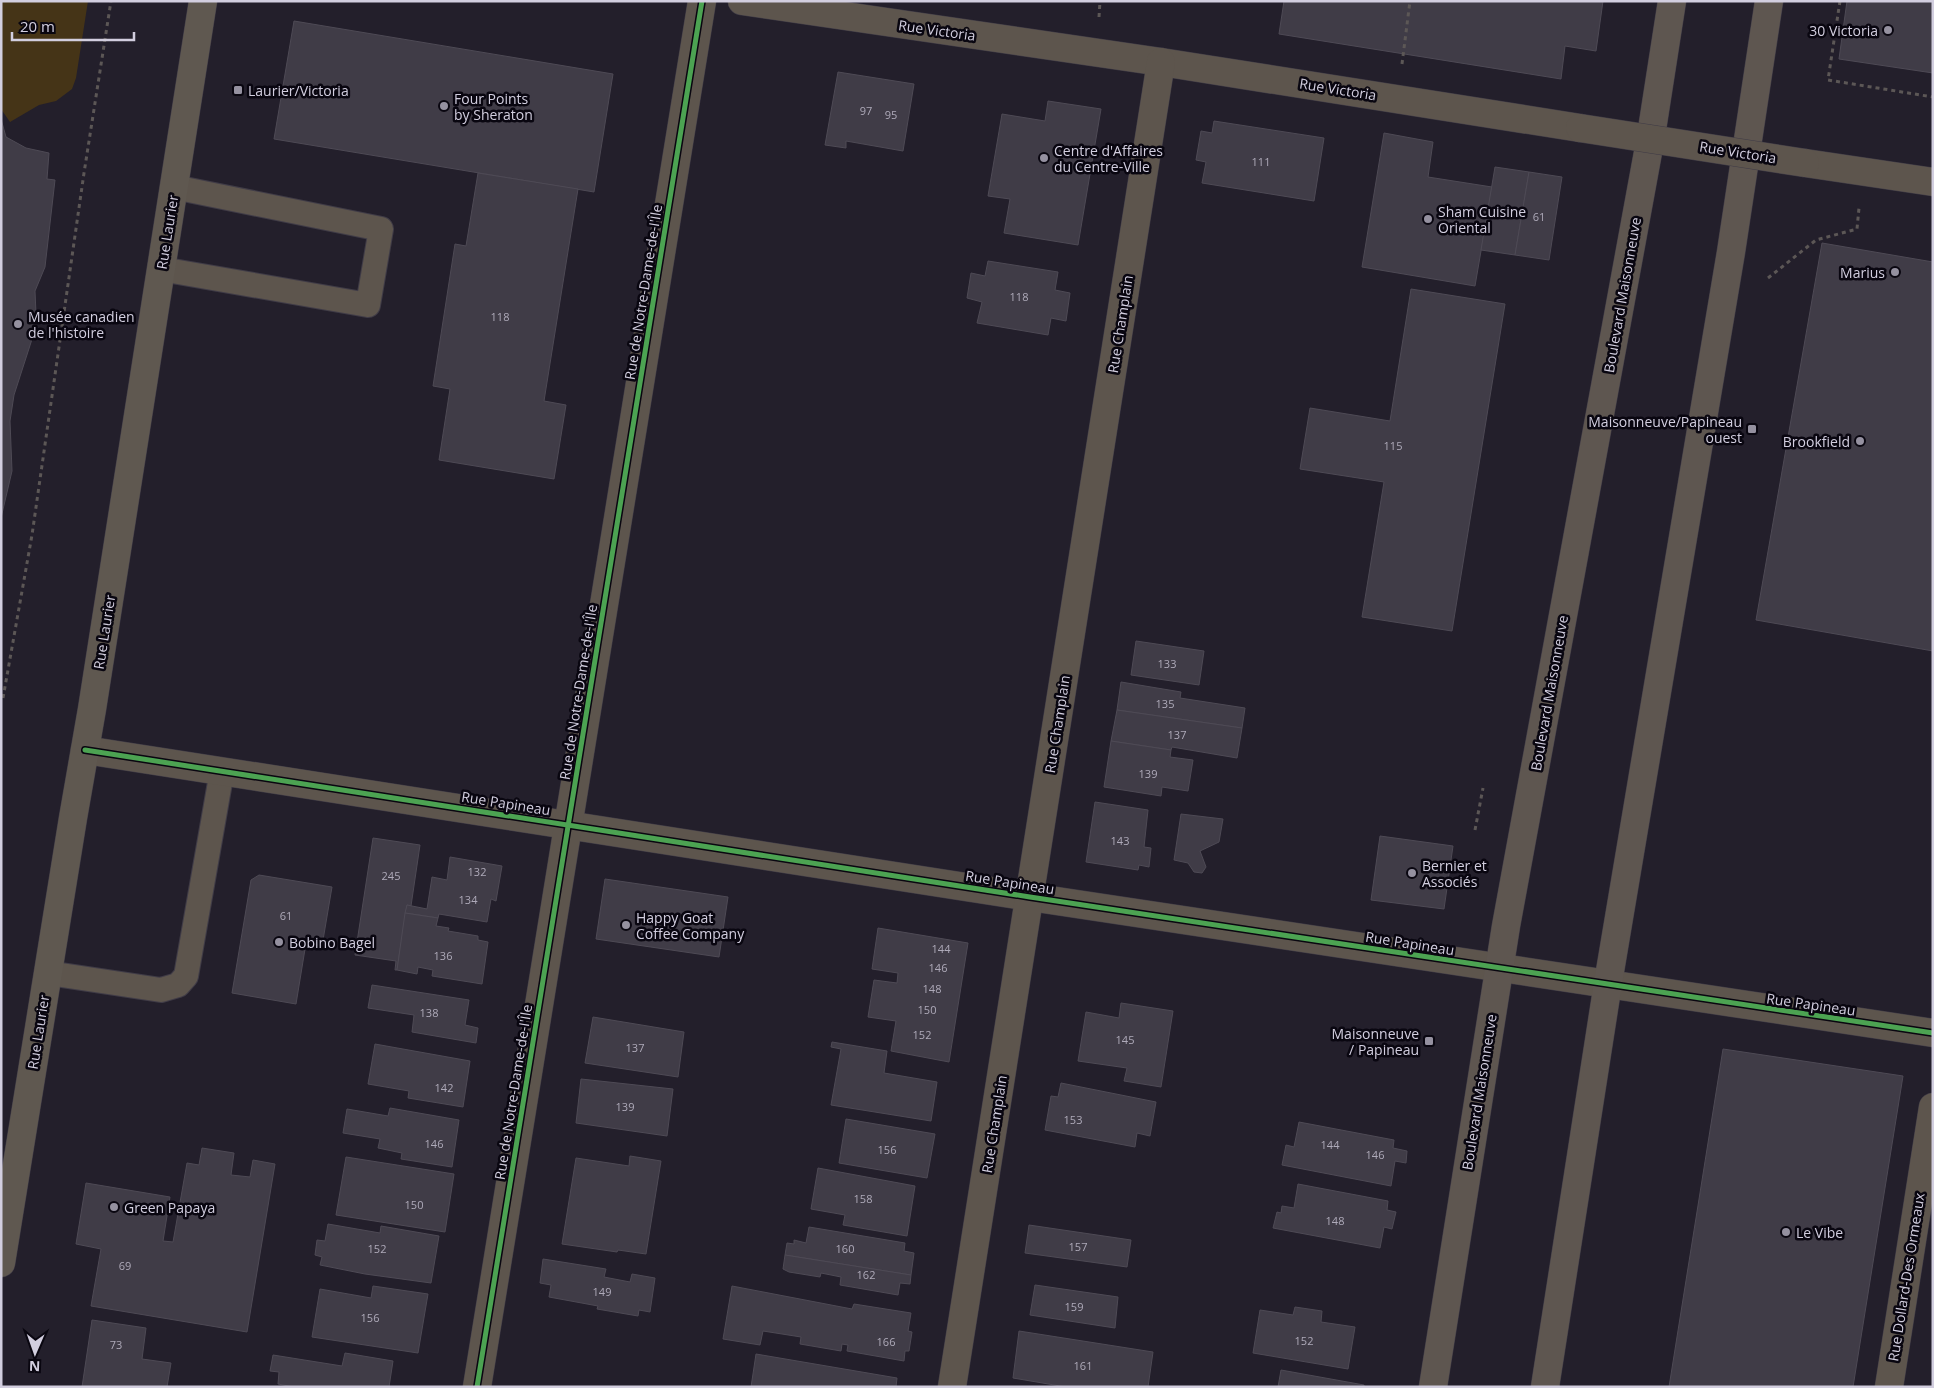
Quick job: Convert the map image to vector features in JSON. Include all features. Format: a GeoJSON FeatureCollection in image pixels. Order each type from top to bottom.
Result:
{"type":"FeatureCollection","features":[{"type":"Feature","properties":{"kind":"main road","name":"Rue Laurier"},"geometry":{"type":"LineString","coordinates":[[1,1263],[85,750],[203,1]]}},
{"type":"Feature","properties":{"kind":"main road","name":"Boulevard Maisonneuve"},"geometry":{"type":"LineString","coordinates":[[1433,1387],[1499,968],[1651,136],[1672,1]]}},
{"type":"Feature","properties":{"kind":"main road"},"geometry":{"type":"LineString","coordinates":[[1545,1387],[1608,983],[1731,252],[1769,1]]}},
{"type":"Feature","properties":{"kind":"street","name":"Rue de Notre-Dame-de-I'Île"},"geometry":{"type":"LineString","coordinates":[[477,1387],[702,1]]}},
{"type":"Feature","properties":{"kind":"street","name":"Rue Victoria"},"geometry":{"type":"LineString","coordinates":[[742,1],[1161,62],[1933,182]]}},
{"type":"Feature","properties":{"kind":"street","name":"Rue Champlain"},"geometry":{"type":"LineString","coordinates":[[952,1387],[1161,62]]}},
{"type":"Feature","properties":{"kind":"street","name":"Rue Papineau"},"geometry":{"type":"LineString","coordinates":[[85,750],[1030,897],[1933,1033]]}},
{"type":"Feature","properties":{"kind":"street","name":"Rue Dollard-Des Ormeaux"},"geometry":{"type":"LineString","coordinates":[[1889,1387],[1933,1107]]}},
{"type":"Feature","properties":{"kind":"lane"},"geometry":{"type":"LineString","coordinates":[[161,270],[368,305],[381,229],[174,187]]}},
{"type":"Feature","properties":{"kind":"lane"},"geometry":{"type":"LineString","coordinates":[[48,973],[161,990],[178,985],[182,981],[186,976],[222,771]]}},
{"type":"Feature","properties":{"kind":"path"},"geometry":{"type":"LineString","coordinates":[[3,698],[32,535],[84,173],[111,1]]}},
{"type":"Feature","properties":{"kind":"path"},"geometry":{"type":"LineString","coordinates":[[1098,20],[1100,1]]}},
{"type":"Feature","properties":{"kind":"path"},"geometry":{"type":"LineString","coordinates":[[1402,67],[1410,1]]}},
{"type":"Feature","properties":{"kind":"path"},"geometry":{"type":"LineString","coordinates":[[1840,1],[1828,80],[1933,97]]}},
{"type":"Feature","properties":{"kind":"path"},"geometry":{"type":"LineString","coordinates":[[1768,278],[1816,240],[1856,230],[1859,208]]}},
{"type":"Feature","properties":{"kind":"path"},"geometry":{"type":"LineString","coordinates":[[1475,830],[1483,788]]}},
{"type":"Feature","properties":{"kind":"shaded area"},"geometry":{"type":"Polygon","coordinates":[[[1,1],[88,1],[76,78],[72,89],[56,101],[39,105],[10,122],[1,109],[1,1]]]}},
{"type":"Feature","properties":{"kind":"building"},"geometry":{"type":"Polygon","coordinates":[[[1284,1],[1603,1],[1596,51],[1565,46],[1561,79],[1279,34],[1284,1]]]}},
{"type":"Feature","properties":{"kind":"building","name":"30 Victoria"},"geometry":{"type":"Polygon","coordinates":[[[1847,1],[1933,1],[1933,73],[1839,59],[1847,1]]]}},
{"type":"Feature","properties":{"kind":"building","name":"Four Points by Sheraton"},"geometry":{"type":"Polygon","coordinates":[[[294,21],[613,74],[594,192],[274,139],[294,21]]]}},
{"type":"Feature","properties":{"kind":"building"},"geometry":{"type":"Polygon","coordinates":[[[838,72],[914,84],[903,151],[846,141],[846,148],[825,145],[838,72]]]}},
{"type":"Feature","properties":{"kind":"building","name":"Centre d'Affaires du Centre-Ville"},"geometry":{"type":"Polygon","coordinates":[[[1048,101],[1101,109],[1078,245],[1004,233],[1010,199],[988,196],[1002,114],[1045,121],[1048,101]]]}},
{"type":"Feature","properties":{"kind":"building","name":"Musée canadien de l'histoire"},"geometry":{"type":"Polygon","coordinates":[[[1,119],[6,137],[26,148],[49,153],[47,179],[55,180],[45,267],[35,291],[36,314],[34,333],[14,395],[10,421],[12,471],[1,518],[1,119]]]}},
{"type":"Feature","properties":{"kind":"building"},"geometry":{"type":"Polygon","coordinates":[[[1214,121],[1324,138],[1314,201],[1202,183],[1206,162],[1196,160],[1201,131],[1212,133],[1214,121]]]}},
{"type":"Feature","properties":{"kind":"building","name":"Sham Cuisine Oriental"},"geometry":{"type":"Polygon","coordinates":[[[1384,133],[1433,142],[1428,177],[1492,187],[1475,286],[1362,267],[1384,133]]]}},
{"type":"Feature","properties":{"kind":"building"},"geometry":{"type":"Polygon","coordinates":[[[1495,167],[1529,172],[1515,255],[1481,250],[1495,167]]]}},
{"type":"Feature","properties":{"kind":"building"},"geometry":{"type":"Polygon","coordinates":[[[1529,172],[1562,177],[1549,260],[1515,255],[1529,172]]]}},
{"type":"Feature","properties":{"kind":"building"},"geometry":{"type":"Polygon","coordinates":[[[478,173],[578,189],[544,401],[566,405],[554,479],[439,460],[450,389],[433,386],[455,244],[466,246],[478,173]]]}},
{"type":"Feature","properties":{"kind":"building","name":"Brookfield"},"geometry":{"type":"Polygon","coordinates":[[[1822,243],[1933,262],[1933,651],[1756,620],[1822,243]]]}},
{"type":"Feature","properties":{"kind":"building"},"geometry":{"type":"Polygon","coordinates":[[[988,261],[1058,272],[1055,290],[1070,293],[1066,321],[1051,318],[1048,335],[977,323],[982,302],[967,298],[971,273],[985,276],[988,261]]]}},
{"type":"Feature","properties":{"kind":"building"},"geometry":{"type":"Polygon","coordinates":[[[1411,289],[1505,304],[1452,631],[1362,617],[1384,482],[1300,469],[1310,408],[1390,421],[1411,289]]]}},
{"type":"Feature","properties":{"kind":"building"},"geometry":{"type":"Polygon","coordinates":[[[1136,641],[1204,651],[1199,685],[1131,675],[1136,641]]]}},
{"type":"Feature","properties":{"kind":"building"},"geometry":{"type":"Polygon","coordinates":[[[1121,682],[1181,692],[1180,698],[1245,708],[1242,728],[1117,710],[1121,682]]]}},
{"type":"Feature","properties":{"kind":"building"},"geometry":{"type":"Polygon","coordinates":[[[1117,710],[1242,728],[1237,758],[1172,747],[1171,750],[1111,741],[1117,710]]]}},
{"type":"Feature","properties":{"kind":"building"},"geometry":{"type":"Polygon","coordinates":[[[1111,741],[1171,750],[1170,757],[1193,760],[1188,791],[1162,787],[1161,796],[1104,787],[1111,741]]]}},
{"type":"Feature","properties":{"kind":"building"},"geometry":{"type":"Polygon","coordinates":[[[1095,802],[1148,810],[1144,847],[1151,848],[1149,867],[1139,865],[1138,870],[1086,862],[1095,802]]]}},
{"type":"Feature","properties":{"kind":"building"},"geometry":{"type":"Polygon","coordinates":[[[1181,814],[1223,819],[1219,842],[1200,851],[1206,867],[1202,873],[1194,872],[1188,863],[1174,860],[1181,814]]]}},
{"type":"Feature","properties":{"kind":"building","name":"Bernier et Associés"},"geometry":{"type":"Polygon","coordinates":[[[1380,836],[1453,846],[1444,909],[1371,900],[1380,836]]]}},
{"type":"Feature","properties":{"kind":"building"},"geometry":{"type":"Polygon","coordinates":[[[373,838],[420,845],[411,906],[407,905],[397,970],[395,970],[396,961],[355,955],[373,838]]]}},
{"type":"Feature","properties":{"kind":"building"},"geometry":{"type":"Polygon","coordinates":[[[450,857],[502,866],[496,901],[491,899],[487,922],[439,914],[438,918],[405,913],[407,905],[427,909],[432,877],[447,880],[450,857]]]}},
{"type":"Feature","properties":{"kind":"building"},"geometry":{"type":"Polygon","coordinates":[[[259,875],[332,887],[322,946],[306,943],[296,1004],[232,993],[251,880],[259,875]]]}},
{"type":"Feature","properties":{"kind":"building"},"geometry":{"type":"Polygon","coordinates":[[[605,879],[728,897],[719,957],[596,939],[605,879]]]}},
{"type":"Feature","properties":{"kind":"building"},"geometry":{"type":"Polygon","coordinates":[[[405,913],[438,918],[436,926],[449,928],[448,931],[478,936],[478,940],[488,942],[482,984],[432,976],[433,970],[418,967],[417,974],[397,970],[405,913]]]}},
{"type":"Feature","properties":{"kind":"building"},"geometry":{"type":"Polygon","coordinates":[[[878,928],[968,943],[949,1062],[891,1051],[896,1021],[868,1017],[874,980],[897,983],[898,973],[872,969],[878,928]]]}},
{"type":"Feature","properties":{"kind":"building"},"geometry":{"type":"Polygon","coordinates":[[[372,985],[469,1000],[465,1025],[478,1028],[476,1043],[412,1032],[414,1015],[368,1008],[372,985]]]}},
{"type":"Feature","properties":{"kind":"building"},"geometry":{"type":"Polygon","coordinates":[[[1121,1003],[1173,1011],[1161,1087],[1124,1081],[1127,1068],[1078,1061],[1086,1012],[1119,1018],[1121,1003]]]}},
{"type":"Feature","properties":{"kind":"building"},"geometry":{"type":"Polygon","coordinates":[[[593,1017],[684,1032],[678,1077],[585,1063],[593,1017]]]}},
{"type":"Feature","properties":{"kind":"building"},"geometry":{"type":"Polygon","coordinates":[[[832,1042],[887,1051],[884,1073],[937,1082],[931,1121],[831,1105],[841,1049],[831,1047],[832,1042]]]}},
{"type":"Feature","properties":{"kind":"building"},"geometry":{"type":"Polygon","coordinates":[[[375,1044],[470,1061],[463,1107],[408,1098],[409,1091],[368,1084],[375,1044]]]}},
{"type":"Feature","properties":{"kind":"building","name":"Le Vibe"},"geometry":{"type":"Polygon","coordinates":[[[1723,1049],[1903,1076],[1853,1387],[1669,1387],[1723,1049]]]}},
{"type":"Feature","properties":{"kind":"building"},"geometry":{"type":"Polygon","coordinates":[[[581,1079],[673,1089],[667,1136],[576,1123],[581,1079]]]}},
{"type":"Feature","properties":{"kind":"building"},"geometry":{"type":"Polygon","coordinates":[[[1061,1083],[1156,1102],[1150,1136],[1137,1133],[1135,1147],[1045,1130],[1051,1096],[1058,1097],[1061,1083]]]}},
{"type":"Feature","properties":{"kind":"building"},"geometry":{"type":"Polygon","coordinates":[[[390,1108],[459,1120],[452,1167],[401,1159],[402,1153],[378,1148],[380,1139],[343,1133],[347,1109],[388,1116],[390,1108]]]}},
{"type":"Feature","properties":{"kind":"building"},"geometry":{"type":"Polygon","coordinates":[[[846,1119],[935,1134],[927,1178],[839,1163],[846,1119]]]}},
{"type":"Feature","properties":{"kind":"building"},"geometry":{"type":"Polygon","coordinates":[[[1299,1122],[1394,1140],[1393,1148],[1407,1151],[1406,1163],[1395,1161],[1391,1186],[1282,1165],[1286,1145],[1294,1147],[1299,1122]]]}},
{"type":"Feature","properties":{"kind":"building"},"geometry":{"type":"Polygon","coordinates":[[[202,1148],[234,1153],[231,1175],[250,1177],[253,1160],[275,1164],[247,1332],[91,1306],[101,1249],[76,1244],[86,1183],[170,1197],[163,1241],[173,1242],[187,1163],[199,1165],[202,1148]]]}},
{"type":"Feature","properties":{"kind":"building"},"geometry":{"type":"Polygon","coordinates":[[[630,1156],[661,1161],[646,1254],[562,1244],[576,1158],[629,1166],[630,1156]]]}},
{"type":"Feature","properties":{"kind":"building"},"geometry":{"type":"Polygon","coordinates":[[[346,1157],[454,1174],[445,1232],[336,1215],[346,1157]]]}},
{"type":"Feature","properties":{"kind":"building"},"geometry":{"type":"Polygon","coordinates":[[[818,1168],[915,1186],[907,1236],[843,1225],[845,1215],[811,1209],[818,1168]]]}},
{"type":"Feature","properties":{"kind":"building"},"geometry":{"type":"Polygon","coordinates":[[[1298,1184],[1388,1201],[1387,1210],[1396,1212],[1392,1229],[1384,1227],[1380,1248],[1273,1228],[1277,1212],[1281,1213],[1282,1206],[1294,1208],[1298,1184]]]}},
{"type":"Feature","properties":{"kind":"building"},"geometry":{"type":"Polygon","coordinates":[[[328,1224],[380,1233],[381,1226],[439,1236],[431,1283],[365,1274],[320,1265],[322,1257],[315,1255],[317,1240],[325,1241],[328,1224]]]}},
{"type":"Feature","properties":{"kind":"building"},"geometry":{"type":"Polygon","coordinates":[[[1029,1225],[1131,1240],[1127,1267],[1025,1253],[1029,1225]]]}},
{"type":"Feature","properties":{"kind":"building"},"geometry":{"type":"Polygon","coordinates":[[[809,1227],[905,1243],[904,1251],[914,1253],[911,1275],[785,1255],[787,1243],[794,1244],[794,1240],[806,1243],[809,1227]]]}},
{"type":"Feature","properties":{"kind":"building"},"geometry":{"type":"Polygon","coordinates":[[[785,1255],[911,1275],[910,1284],[900,1283],[898,1295],[840,1285],[841,1277],[821,1273],[820,1277],[789,1272],[783,1269],[785,1255]]]}},
{"type":"Feature","properties":{"kind":"building"},"geometry":{"type":"Polygon","coordinates":[[[543,1259],[606,1269],[604,1277],[630,1282],[632,1274],[655,1278],[650,1312],[639,1310],[638,1316],[597,1309],[598,1306],[549,1297],[551,1285],[540,1283],[543,1259]]]}},
{"type":"Feature","properties":{"kind":"building"},"geometry":{"type":"Polygon","coordinates":[[[1035,1285],[1118,1297],[1115,1328],[1030,1315],[1035,1285]]]}},
{"type":"Feature","properties":{"kind":"building"},"geometry":{"type":"Polygon","coordinates":[[[373,1286],[428,1294],[418,1353],[312,1337],[320,1289],[371,1298],[373,1286]]]}},
{"type":"Feature","properties":{"kind":"building"},"geometry":{"type":"Polygon","coordinates":[[[732,1286],[852,1309],[854,1304],[911,1313],[908,1331],[912,1332],[909,1351],[905,1351],[904,1361],[847,1351],[848,1345],[842,1344],[841,1351],[800,1344],[801,1337],[763,1331],[760,1345],[723,1339],[732,1286]]]}},
{"type":"Feature","properties":{"kind":"building"},"geometry":{"type":"Polygon","coordinates":[[[1295,1307],[1322,1311],[1321,1322],[1355,1327],[1348,1369],[1253,1353],[1260,1310],[1293,1315],[1295,1307]]]}},
{"type":"Feature","properties":{"kind":"building"},"geometry":{"type":"Polygon","coordinates":[[[92,1320],[146,1328],[142,1359],[171,1363],[167,1387],[82,1387],[92,1320]]]}},
{"type":"Feature","properties":{"kind":"building"},"geometry":{"type":"Polygon","coordinates":[[[1019,1331],[1153,1352],[1148,1387],[1066,1387],[1013,1378],[1019,1331]]]}},
{"type":"Feature","properties":{"kind":"building"},"geometry":{"type":"Polygon","coordinates":[[[345,1353],[393,1361],[389,1387],[294,1387],[278,1384],[279,1372],[270,1371],[273,1355],[342,1366],[345,1353]]]}},
{"type":"Feature","properties":{"kind":"building"},"geometry":{"type":"Polygon","coordinates":[[[756,1354],[897,1378],[896,1387],[751,1387],[756,1354]]]}},
{"type":"Feature","properties":{"kind":"building"},"geometry":{"type":"Polygon","coordinates":[[[1281,1370],[1364,1385],[1364,1387],[1278,1387],[1281,1370]]]}},
{"type":"Feature","properties":{"kind":"cycle path"},"geometry":{"type":"LineString","coordinates":[[477,1387],[702,1]]}},
{"type":"Feature","properties":{"kind":"cycle path"},"geometry":{"type":"LineString","coordinates":[[85,750],[1030,897],[1933,1033]]}},
{"type":"Feature","properties":{"kind":"place","name":"30 Victoria"},"geometry":{"type":"Point","coordinates":[1888,30]}},
{"type":"Feature","properties":{"kind":"place","name":"Laurier/Victoria"},"geometry":{"type":"Point","coordinates":[238,90]}},
{"type":"Feature","properties":{"kind":"place","name":"Four Points by Sheraton"},"geometry":{"type":"Point","coordinates":[444,106]}},
{"type":"Feature","properties":{"kind":"place","name":"Centre d'Affaires du Centre-Ville"},"geometry":{"type":"Point","coordinates":[1044,158]}},
{"type":"Feature","properties":{"kind":"place","name":"Sham Cuisine Oriental"},"geometry":{"type":"Point","coordinates":[1428,219]}},
{"type":"Feature","properties":{"kind":"place","name":"Marius"},"geometry":{"type":"Point","coordinates":[1895,272]}},
{"type":"Feature","properties":{"kind":"place","name":"Musée canadien de l'histoire"},"geometry":{"type":"Point","coordinates":[18,324]}},
{"type":"Feature","properties":{"kind":"place","name":"Maisonneuve/Papineau ouest"},"geometry":{"type":"Point","coordinates":[1752,429]}},
{"type":"Feature","properties":{"kind":"place","name":"Brookfield"},"geometry":{"type":"Point","coordinates":[1860,441]}},
{"type":"Feature","properties":{"kind":"place","name":"Bernier et Associés"},"geometry":{"type":"Point","coordinates":[1412,873]}},
{"type":"Feature","properties":{"kind":"place","name":"Happy Goat Coffee Company"},"geometry":{"type":"Point","coordinates":[626,925]}},
{"type":"Feature","properties":{"kind":"place","name":"Bobino Bagel"},"geometry":{"type":"Point","coordinates":[279,942]}},
{"type":"Feature","properties":{"kind":"place","name":"Maisonneuve / Papineau"},"geometry":{"type":"Point","coordinates":[1429,1041]}},
{"type":"Feature","properties":{"kind":"place","name":"Green Papaya"},"geometry":{"type":"Point","coordinates":[114,1207]}},
{"type":"Feature","properties":{"kind":"place","name":"Le Vibe"},"geometry":{"type":"Point","coordinates":[1786,1232]}}]}
